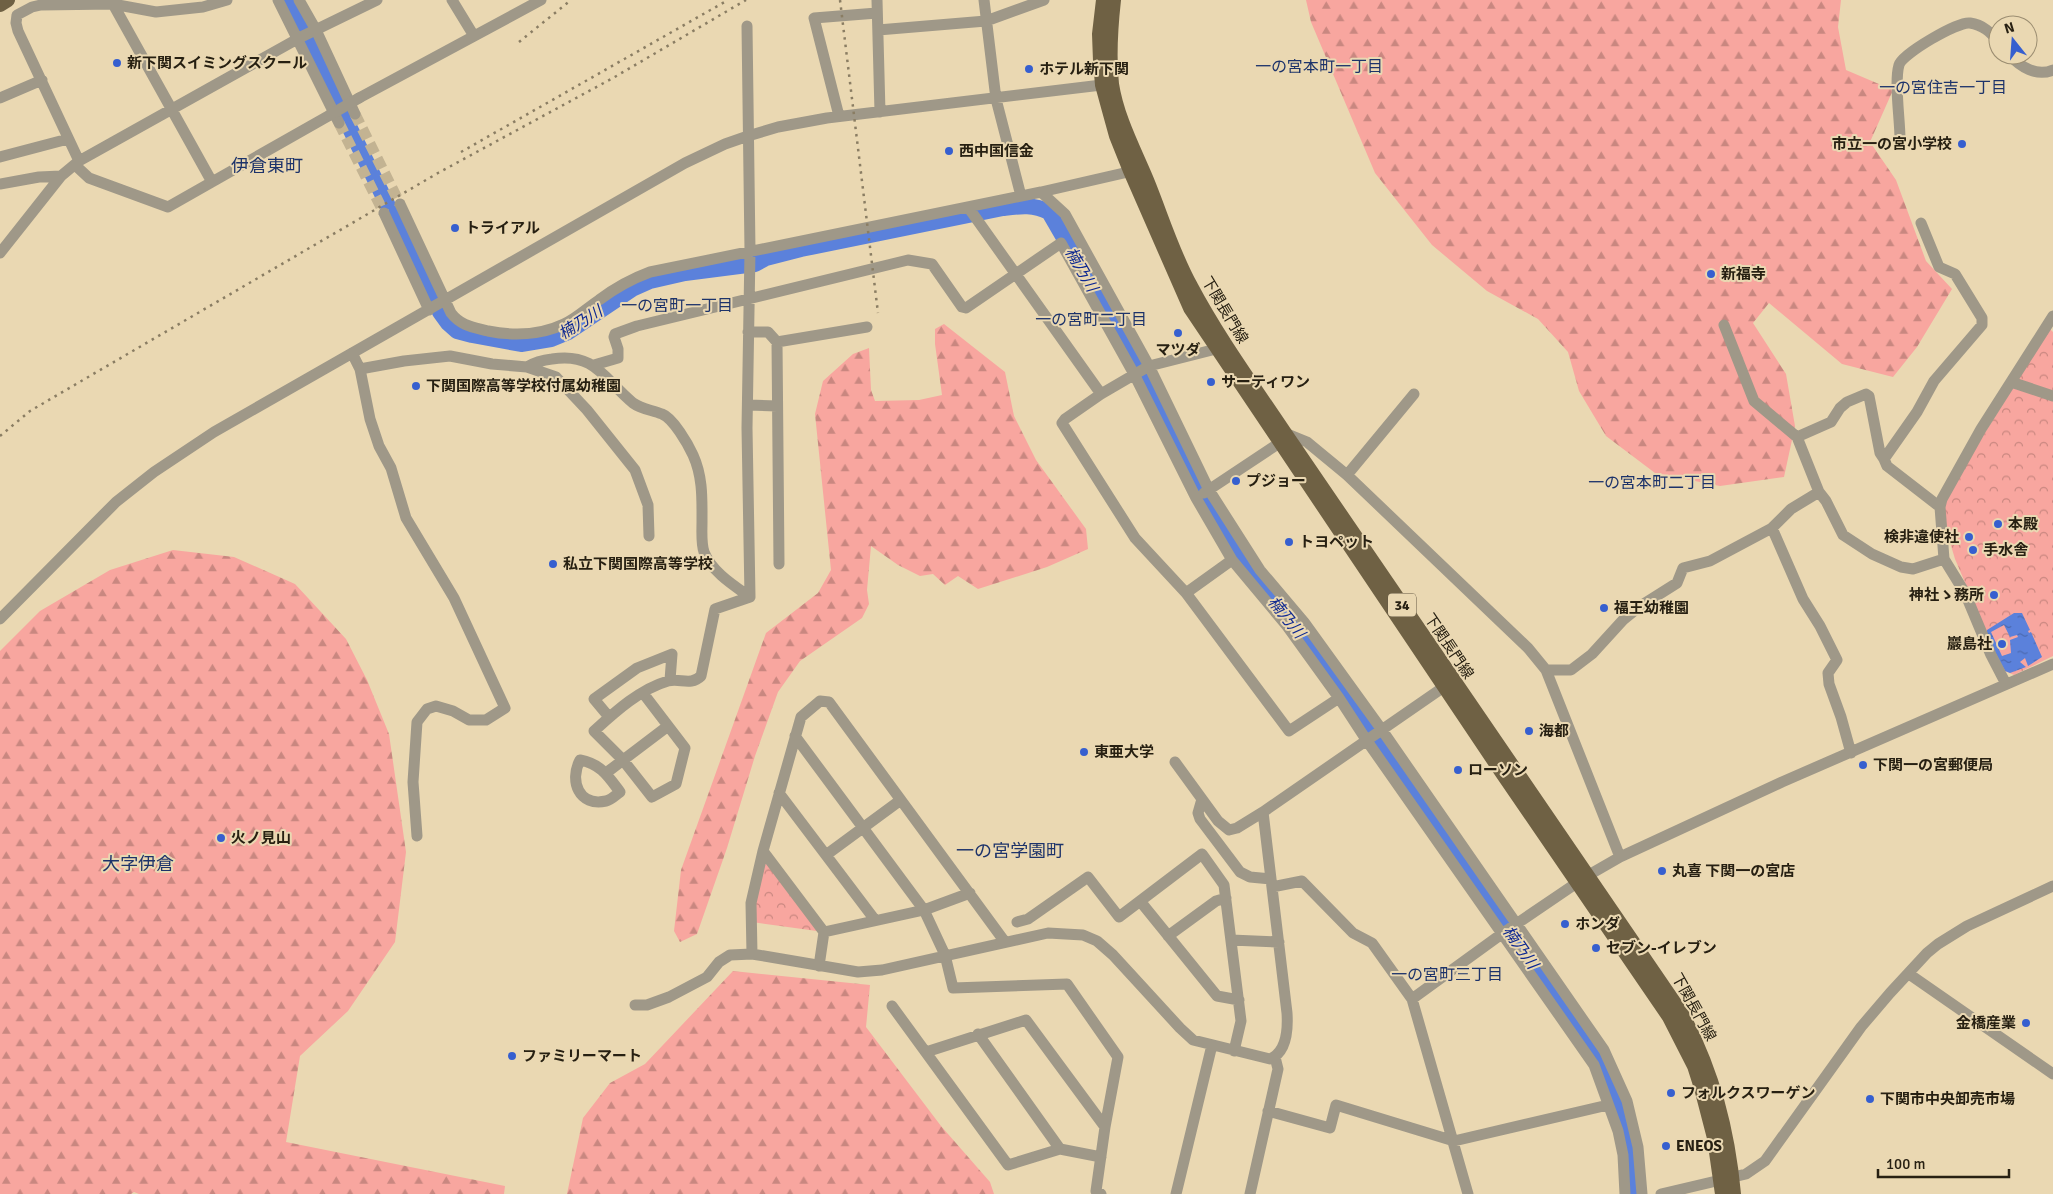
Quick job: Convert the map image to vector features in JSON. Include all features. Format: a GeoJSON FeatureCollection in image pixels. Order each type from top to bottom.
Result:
{"type":"FeatureCollection","features":[{"type":"Feature","properties":{"kind":"main road"},"geometry":{"type":"LineString","coordinates":[[0,5],[8,0]]}},
{"type":"Feature","properties":{"kind":"main road","name":"下関長門線"},"geometry":{"type":"LineString","coordinates":[[1103,0],[1099,34],[1107,85],[1126,131],[1136,170],[1222,347],[1583,879],[1662,982],[1695,1038],[1718,1099],[1725,1184],[1734,1194]]}},
{"type":"Feature","properties":{"kind":"main road","name":"下関長門線"},"geometry":{"type":"LineString","coordinates":[[1107,85],[1114,0]]}},
{"type":"Feature","properties":{"kind":"street"},"geometry":{"type":"LineString","coordinates":[[17,15],[32,6],[40,5],[112,4],[156,12],[203,7],[226,0]]}},
{"type":"Feature","properties":{"kind":"street"},"geometry":{"type":"LineString","coordinates":[[278,0],[306,34],[355,114]]}},
{"type":"Feature","properties":{"kind":"street"},"geometry":{"type":"LineString","coordinates":[[299,0],[306,34],[340,123]]}},
{"type":"Feature","properties":{"kind":"street"},"geometry":{"type":"LineString","coordinates":[[0,253],[61,176],[77,163],[306,34],[377,0]]}},
{"type":"Feature","properties":{"kind":"street"},"geometry":{"type":"LineString","coordinates":[[452,0],[474,36]]}},
{"type":"Feature","properties":{"kind":"street"},"geometry":{"type":"LineString","coordinates":[[17,15],[16,23],[18,30],[42,80],[77,163],[89,178],[168,207],[359,98],[541,0]]}},
{"type":"Feature","properties":{"kind":"street"},"geometry":{"type":"LineString","coordinates":[[877,0],[880,112]]}},
{"type":"Feature","properties":{"kind":"street"},"geometry":{"type":"LineString","coordinates":[[984,0],[996,99],[1022,196]]}},
{"type":"Feature","properties":{"kind":"street"},"geometry":{"type":"LineString","coordinates":[[878,30],[986,21],[1044,0]]}},
{"type":"Feature","properties":{"kind":"street"},"geometry":{"type":"LineString","coordinates":[[112,4],[212,182]]}},
{"type":"Feature","properties":{"kind":"street"},"geometry":{"type":"LineString","coordinates":[[0,9],[17,15]]}},
{"type":"Feature","properties":{"kind":"street"},"geometry":{"type":"LineString","coordinates":[[839,116],[814,18],[877,13]]}},
{"type":"Feature","properties":{"kind":"street"},"geometry":{"type":"LineString","coordinates":[[1900,139],[1899,64],[1904,58],[1934,38],[1960,24],[1969,23],[1988,30]]}},
{"type":"Feature","properties":{"kind":"street"},"geometry":{"type":"LineString","coordinates":[[747,26],[750,251],[748,299],[750,597]]}},
{"type":"Feature","properties":{"kind":"street"},"geometry":{"type":"LineString","coordinates":[[2021,65],[2030,71],[2048,72],[2053,70]]}},
{"type":"Feature","properties":{"kind":"street"},"geometry":{"type":"LineString","coordinates":[[0,98],[42,80]]}},
{"type":"Feature","properties":{"kind":"street"},"geometry":{"type":"LineString","coordinates":[[0,619],[116,502],[154,472],[214,432],[686,163],[725,144],[778,127],[839,116],[1107,85]]}},
{"type":"Feature","properties":{"kind":"street"},"geometry":{"type":"LineString","coordinates":[[0,157],[68,139]]}},
{"type":"Feature","properties":{"kind":"street"},"geometry":{"type":"LineString","coordinates":[[400,204],[456,320],[466,326],[508,334],[546,331],[564,324],[629,280],[676,265],[1022,196],[1136,170]]}},
{"type":"Feature","properties":{"kind":"street"},"geometry":{"type":"LineString","coordinates":[[0,184],[39,177],[61,176]]}},
{"type":"Feature","properties":{"kind":"street"},"geometry":{"type":"LineString","coordinates":[[1041,192],[1065,214],[1149,366],[1209,490],[1260,570],[1304,622],[1374,736],[1510,928],[1521,932],[1604,1050],[1623,1089],[1638,1147],[1642,1194]]}},
{"type":"Feature","properties":{"kind":"street"},"geometry":{"type":"LineString","coordinates":[[968,207],[1101,394]]}},
{"type":"Feature","properties":{"kind":"street"},"geometry":{"type":"LineString","coordinates":[[384,213],[429,310]]}},
{"type":"Feature","properties":{"kind":"street"},"geometry":{"type":"LineString","coordinates":[[1884,460],[1917,412],[1934,382],[1982,326],[1982,318],[1955,274],[1939,267],[1922,223]]}},
{"type":"Feature","properties":{"kind":"street"},"geometry":{"type":"LineString","coordinates":[[594,365],[618,358],[615,334],[637,326],[908,260],[932,264],[962,307],[966,308],[1061,243],[1134,374],[1196,498],[1232,560],[1286,626],[1339,698],[1374,736],[1510,928],[1594,1065],[1618,1131],[1623,1155],[1625,1194]]}},
{"type":"Feature","properties":{"kind":"street"},"geometry":{"type":"LineString","coordinates":[[2006,684],[1991,655],[1965,593],[1944,558],[1940,507],[1942,499],[1981,429],[2053,316]]}},
{"type":"Feature","properties":{"kind":"street"},"geometry":{"type":"LineString","coordinates":[[1724,325],[1754,401],[1797,437],[1819,492],[1826,501],[1843,535],[1872,554],[1901,568],[1913,569],[1944,558]]}},
{"type":"Feature","properties":{"kind":"street"},"geometry":{"type":"LineString","coordinates":[[777,342],[867,327]]}},
{"type":"Feature","properties":{"kind":"street"},"geometry":{"type":"LineString","coordinates":[[748,332],[768,332],[777,342],[778,564]]}},
{"type":"Feature","properties":{"kind":"street"},"geometry":{"type":"LineString","coordinates":[[1222,347],[1149,366],[1101,394],[1065,418],[1062,423],[1135,538],[1186,593],[1289,730],[1339,698]]}},
{"type":"Feature","properties":{"kind":"street"},"geometry":{"type":"LineString","coordinates":[[352,353],[360,370],[370,419],[379,446],[391,468],[406,518],[454,598],[505,708],[486,720],[470,720],[436,706],[427,709],[417,722],[412,782],[417,836]]}},
{"type":"Feature","properties":{"kind":"street"},"geometry":{"type":"LineString","coordinates":[[360,370],[404,361],[450,356],[492,364],[526,366],[556,377],[564,384],[635,470],[648,505],[649,536]]}},
{"type":"Feature","properties":{"kind":"street"},"geometry":{"type":"LineString","coordinates":[[526,366],[534,362],[569,356],[594,365],[635,404],[664,414],[682,435],[694,456],[700,475],[702,543],[705,553],[716,570],[750,597]]}},
{"type":"Feature","properties":{"kind":"street"},"geometry":{"type":"LineString","coordinates":[[2011,382],[2053,396]]}},
{"type":"Feature","properties":{"kind":"street"},"geometry":{"type":"LineString","coordinates":[[1347,475],[1414,394]]}},
{"type":"Feature","properties":{"kind":"street"},"geometry":{"type":"LineString","coordinates":[[1797,437],[1831,422],[1840,408],[1847,402],[1866,394],[1869,396],[1880,453],[1887,466],[1940,507]]}},
{"type":"Feature","properties":{"kind":"street"},"geometry":{"type":"LineString","coordinates":[[748,404],[777,406]]}},
{"type":"Feature","properties":{"kind":"street"},"geometry":{"type":"LineString","coordinates":[[1196,498],[1284,438],[1307,442],[1347,475],[1528,648],[1546,670],[1620,856]]}},
{"type":"Feature","properties":{"kind":"street"},"geometry":{"type":"LineString","coordinates":[[1546,670],[1571,670],[1592,654],[1623,620],[1639,607],[1677,583],[1683,568],[1710,561],[1772,528],[1792,509],[1819,492]]}},
{"type":"Feature","properties":{"kind":"street"},"geometry":{"type":"LineString","coordinates":[[1772,528],[1803,599],[1820,626],[1837,660],[1828,673],[1828,684],[1841,717],[1851,753]]}},
{"type":"Feature","properties":{"kind":"street"},"geometry":{"type":"LineString","coordinates":[[1186,593],[1232,560]]}},
{"type":"Feature","properties":{"kind":"street"},"geometry":{"type":"LineString","coordinates":[[643,693],[685,748],[676,784],[652,797],[623,760],[594,731],[609,717],[643,693],[670,680],[686,682],[696,680],[701,676],[715,608],[750,597]]}},
{"type":"Feature","properties":{"kind":"street"},"geometry":{"type":"LineString","coordinates":[[609,717],[594,699],[637,668],[672,654],[670,680]]}},
{"type":"Feature","properties":{"kind":"street"},"geometry":{"type":"LineString","coordinates":[[1412,999],[1510,928],[1620,856],[1782,782],[2053,664]]}},
{"type":"Feature","properties":{"kind":"street"},"geometry":{"type":"LineString","coordinates":[[1175,762],[1218,821],[1230,830],[1237,828],[1263,812],[1449,684]]}},
{"type":"Feature","properties":{"kind":"street"},"geometry":{"type":"LineString","coordinates":[[752,954],[751,903],[763,851],[801,717],[820,700],[830,702],[1005,942]]}},
{"type":"Feature","properties":{"kind":"street"},"geometry":{"type":"LineString","coordinates":[[606,773],[668,726]]}},
{"type":"Feature","properties":{"kind":"street"},"geometry":{"type":"LineString","coordinates":[[796,736],[924,910],[944,955],[953,988],[1067,984],[1118,1057],[1105,1127],[1098,1193]]}},
{"type":"Feature","properties":{"kind":"street"},"geometry":{"type":"LineString","coordinates":[[779,793],[875,920]]}},
{"type":"Feature","properties":{"kind":"street"},"geometry":{"type":"LineString","coordinates":[[1202,799],[1198,813],[1200,819],[1240,872],[1272,883],[1302,881],[1353,933],[1372,943],[1412,999],[1468,1194]]}},
{"type":"Feature","properties":{"kind":"street"},"geometry":{"type":"LineString","coordinates":[[826,855],[898,802]]}},
{"type":"Feature","properties":{"kind":"street"},"geometry":{"type":"LineString","coordinates":[[635,1005],[660,1002],[707,977],[719,962],[730,955],[752,954],[858,972],[882,970],[1048,933],[1067,933],[1083,935],[1097,941],[1113,955],[1193,1040],[1264,1059],[1275,1057],[1282,1049],[1288,1020],[1263,812]]}},
{"type":"Feature","properties":{"kind":"street"},"geometry":{"type":"LineString","coordinates":[[763,851],[824,932],[820,966]]}},
{"type":"Feature","properties":{"kind":"street"},"geometry":{"type":"LineString","coordinates":[[1017,922],[1028,919],[1088,877],[1119,917],[1202,854],[1224,884],[1241,1021],[1234,1051]]}},
{"type":"Feature","properties":{"kind":"street"},"geometry":{"type":"LineString","coordinates":[[1661,1194],[1725,1184],[1746,1174],[1765,1161],[1861,1027],[1938,944],[1966,926],[2053,886]]}},
{"type":"Feature","properties":{"kind":"street"},"geometry":{"type":"LineString","coordinates":[[824,932],[924,910],[970,893]]}},
{"type":"Feature","properties":{"kind":"street"},"geometry":{"type":"LineString","coordinates":[[1168,936],[1216,901],[1226,898]]}},
{"type":"Feature","properties":{"kind":"street"},"geometry":{"type":"LineString","coordinates":[[1140,901],[1217,996],[1238,1000]]}},
{"type":"Feature","properties":{"kind":"street"},"geometry":{"type":"LineString","coordinates":[[1231,940],[1278,942]]}},
{"type":"Feature","properties":{"kind":"street"},"geometry":{"type":"LineString","coordinates":[[1909,974],[2053,1074]]}},
{"type":"Feature","properties":{"kind":"street"},"geometry":{"type":"LineString","coordinates":[[892,1006],[1008,1165],[1060,1149],[1101,1157]]}},
{"type":"Feature","properties":{"kind":"street"},"geometry":{"type":"LineString","coordinates":[[926,1052],[1026,1020],[1105,1127]]}},
{"type":"Feature","properties":{"kind":"street"},"geometry":{"type":"LineString","coordinates":[[978,1034],[1060,1149]]}},
{"type":"Feature","properties":{"kind":"street"},"geometry":{"type":"LineString","coordinates":[[1176,1194],[1212,1045]]}},
{"type":"Feature","properties":{"kind":"street"},"geometry":{"type":"LineString","coordinates":[[1250,1194],[1278,1069],[1275,1057]]}},
{"type":"Feature","properties":{"kind":"street"},"geometry":{"type":"LineString","coordinates":[[1268,1111],[1330,1128],[1336,1105],[1454,1141],[1608,1104]]}},
{"type":"Feature","properties":{"kind":"green space"},"geometry":{"type":"Polygon","coordinates":[[[1306,0],[1841,0],[1838,27],[1846,70],[1893,90],[1870,142],[1896,180],[1926,261],[1952,289],[1917,347],[1893,377],[1842,364],[1769,303],[1753,323],[1786,374],[1795,426],[1784,477],[1720,486],[1655,473],[1606,436],[1579,391],[1568,352],[1538,319],[1487,291],[1432,245],[1375,173],[1311,22],[1306,0]]]}},
{"type":"Feature","properties":{"kind":"green space"},"geometry":{"type":"Polygon","coordinates":[[[944,324],[1005,372],[1014,416],[1036,460],[1086,529],[1088,549],[1047,567],[978,589],[958,576],[945,585],[933,574],[920,576],[898,565],[871,546],[867,590],[869,604],[862,618],[800,661],[778,692],[697,934],[680,942],[674,931],[681,870],[766,633],[818,593],[831,570],[815,414],[823,381],[853,354],[869,348],[871,390],[875,401],[919,400],[942,395],[935,344],[935,329],[944,324]]]}},
{"type":"Feature","properties":{"kind":"green space"},"geometry":{"type":"Polygon","coordinates":[[[2050,329],[2053,332],[2053,656],[2014,675],[2005,671],[1987,634],[1955,559],[1946,529],[1944,513],[1946,500],[1984,434],[2050,329]]]}},
{"type":"Feature","properties":{"kind":"green space"},"geometry":{"type":"Polygon","coordinates":[[[173,550],[234,557],[295,584],[346,639],[367,680],[389,734],[406,852],[395,942],[348,1011],[300,1056],[286,1142],[505,1186],[504,1194],[139,1194],[134,1192],[131,1194],[0,1194],[0,651],[40,611],[110,570],[173,550]]]}},
{"type":"Feature","properties":{"kind":"green space"},"geometry":{"type":"Polygon","coordinates":[[[763,851],[824,932],[752,922],[763,851]]]}},
{"type":"Feature","properties":{"kind":"green space"},"geometry":{"type":"Polygon","coordinates":[[[733,971],[870,985],[866,1027],[941,1126],[990,1182],[994,1194],[567,1194],[583,1118],[610,1083],[645,1064],[733,971]]]}},
{"type":"Feature","properties":{"kind":"water"},"geometry":{"type":"Polygon","coordinates":[[[2014,613],[2022,613],[2030,630],[2028,631],[2029,633],[2031,632],[2042,657],[2028,666],[2025,658],[2020,662],[2026,667],[2010,673],[2005,671],[1986,635],[1987,630],[2014,613]],[[2004,625],[1991,632],[2002,656],[2011,653],[2010,640],[2018,637],[2017,635],[2010,637],[2004,625]]]}},
{"type":"Feature","properties":{"kind":"waterway","name":"楠乃川"},"geometry":{"type":"LineString","coordinates":[[287,0],[440,312],[457,331],[521,344],[551,339],[568,332],[632,289],[650,281],[685,273],[755,264],[766,258],[801,249],[1003,208],[1021,206],[1043,209],[1049,212],[1137,364],[1232,545],[1263,588],[1285,611],[1596,1053],[1618,1105],[1626,1138],[1634,1194]]}},
{"type":"Feature","properties":{"kind":"tunnel"},"geometry":{"type":"LineString","coordinates":[[355,114],[400,204]]}},
{"type":"Feature","properties":{"kind":"tunnel"},"geometry":{"type":"LineString","coordinates":[[339,123],[384,213]]}},
{"type":"Feature","properties":{"kind":"railway"},"geometry":{"type":"LineString","coordinates":[[519,42],[571,0]]}},
{"type":"Feature","properties":{"kind":"railway"},"geometry":{"type":"LineString","coordinates":[[461,152],[728,0]]}},
{"type":"Feature","properties":{"kind":"railway"},"geometry":{"type":"LineString","coordinates":[[0,436],[30,411],[438,173],[613,78],[746,0]]}},
{"type":"Feature","properties":{"kind":"railway"},"geometry":{"type":"LineString","coordinates":[[840,0],[878,313]]}},
{"type":"Feature","properties":{"kind":"place","name":"新下関スイミングスクール"},"geometry":{"type":"Point","coordinates":[117,63]}},
{"type":"Feature","properties":{"kind":"place","name":"ホテル新下関"},"geometry":{"type":"Point","coordinates":[1029,69]}},
{"type":"Feature","properties":{"kind":"place","name":"市立一の宮小学校"},"geometry":{"type":"Point","coordinates":[1962,144]}},
{"type":"Feature","properties":{"kind":"place","name":"西中国信金"},"geometry":{"type":"Point","coordinates":[949,151]}},
{"type":"Feature","properties":{"kind":"place","name":"トライアル"},"geometry":{"type":"Point","coordinates":[455,228]}},
{"type":"Feature","properties":{"kind":"place","name":"新福寺"},"geometry":{"type":"Point","coordinates":[1711,274]}},
{"type":"Feature","properties":{"kind":"place","name":"マツダ"},"geometry":{"type":"Point","coordinates":[1178,333]}},
{"type":"Feature","properties":{"kind":"place","name":"サーティワン"},"geometry":{"type":"Point","coordinates":[1211,382]}},
{"type":"Feature","properties":{"kind":"place","name":"下関国際高等学校付属幼稚園"},"geometry":{"type":"Point","coordinates":[416,386]}},
{"type":"Feature","properties":{"kind":"place","name":"プジョー"},"geometry":{"type":"Point","coordinates":[1236,481]}},
{"type":"Feature","properties":{"kind":"place","name":"本殿"},"geometry":{"type":"Point","coordinates":[1998,524]}},
{"type":"Feature","properties":{"kind":"place","name":"検非違使社"},"geometry":{"type":"Point","coordinates":[1969,537]}},
{"type":"Feature","properties":{"kind":"place","name":"トヨペット"},"geometry":{"type":"Point","coordinates":[1289,542]}},
{"type":"Feature","properties":{"kind":"place","name":"手水舎"},"geometry":{"type":"Point","coordinates":[1973,550]}},
{"type":"Feature","properties":{"kind":"place","name":"私立下関国際高等学校"},"geometry":{"type":"Point","coordinates":[553,564]}},
{"type":"Feature","properties":{"kind":"place","name":"神社ゝ務所"},"geometry":{"type":"Point","coordinates":[1994,595]}},
{"type":"Feature","properties":{"kind":"place","name":"福王幼稚園"},"geometry":{"type":"Point","coordinates":[1604,608]}},
{"type":"Feature","properties":{"kind":"place","name":"巖島社"},"geometry":{"type":"Point","coordinates":[2002,644]}},
{"type":"Feature","properties":{"kind":"place","name":"海都"},"geometry":{"type":"Point","coordinates":[1529,731]}},
{"type":"Feature","properties":{"kind":"place","name":"東亜大学"},"geometry":{"type":"Point","coordinates":[1084,752]}},
{"type":"Feature","properties":{"kind":"place","name":"下関一の宮郵便局"},"geometry":{"type":"Point","coordinates":[1863,765]}},
{"type":"Feature","properties":{"kind":"place","name":"ローソン"},"geometry":{"type":"Point","coordinates":[1458,770]}},
{"type":"Feature","properties":{"kind":"place","name":"火ノ見山"},"geometry":{"type":"Point","coordinates":[221,838]}},
{"type":"Feature","properties":{"kind":"place","name":"丸喜 下関一の宮店"},"geometry":{"type":"Point","coordinates":[1662,871]}},
{"type":"Feature","properties":{"kind":"place","name":"ホンダ"},"geometry":{"type":"Point","coordinates":[1565,924]}},
{"type":"Feature","properties":{"kind":"place","name":"セブン-イレブン"},"geometry":{"type":"Point","coordinates":[1596,948]}},
{"type":"Feature","properties":{"kind":"place","name":"金橋産業"},"geometry":{"type":"Point","coordinates":[2026,1023]}},
{"type":"Feature","properties":{"kind":"place","name":"ファミリーマート"},"geometry":{"type":"Point","coordinates":[512,1056]}},
{"type":"Feature","properties":{"kind":"place","name":"フォルクスワーゲン"},"geometry":{"type":"Point","coordinates":[1671,1093]}},
{"type":"Feature","properties":{"kind":"place","name":"下関市中央卸売市場"},"geometry":{"type":"Point","coordinates":[1870,1099]}},
{"type":"Feature","properties":{"kind":"place","name":"ENEOS"},"geometry":{"type":"Point","coordinates":[1666,1146]}},
{"type":"Feature","properties":{"kind":"district","name":"一の宮本町一丁目"},"geometry":{"type":"Point","coordinates":[1319,66]}},
{"type":"Feature","properties":{"kind":"district","name":"一の宮住吉一丁目"},"geometry":{"type":"Point","coordinates":[1943,87]}},
{"type":"Feature","properties":{"kind":"district","name":"伊倉東町"},"geometry":{"type":"Point","coordinates":[267,166]}},
{"type":"Feature","properties":{"kind":"district","name":"一の宮町一丁目"},"geometry":{"type":"Point","coordinates":[677,305]}},
{"type":"Feature","properties":{"kind":"district","name":"一の宮町二丁目"},"geometry":{"type":"Point","coordinates":[1091,319]}},
{"type":"Feature","properties":{"kind":"district","name":"一の宮本町二丁目"},"geometry":{"type":"Point","coordinates":[1652,482]}},
{"type":"Feature","properties":{"kind":"district","name":"一の宮学園町"},"geometry":{"type":"Point","coordinates":[1010,851]}},
{"type":"Feature","properties":{"kind":"district","name":"大字伊倉"},"geometry":{"type":"Point","coordinates":[138,864]}},
{"type":"Feature","properties":{"kind":"district","name":"一の宮町三丁目"},"geometry":{"type":"Point","coordinates":[1447,974]}}]}
